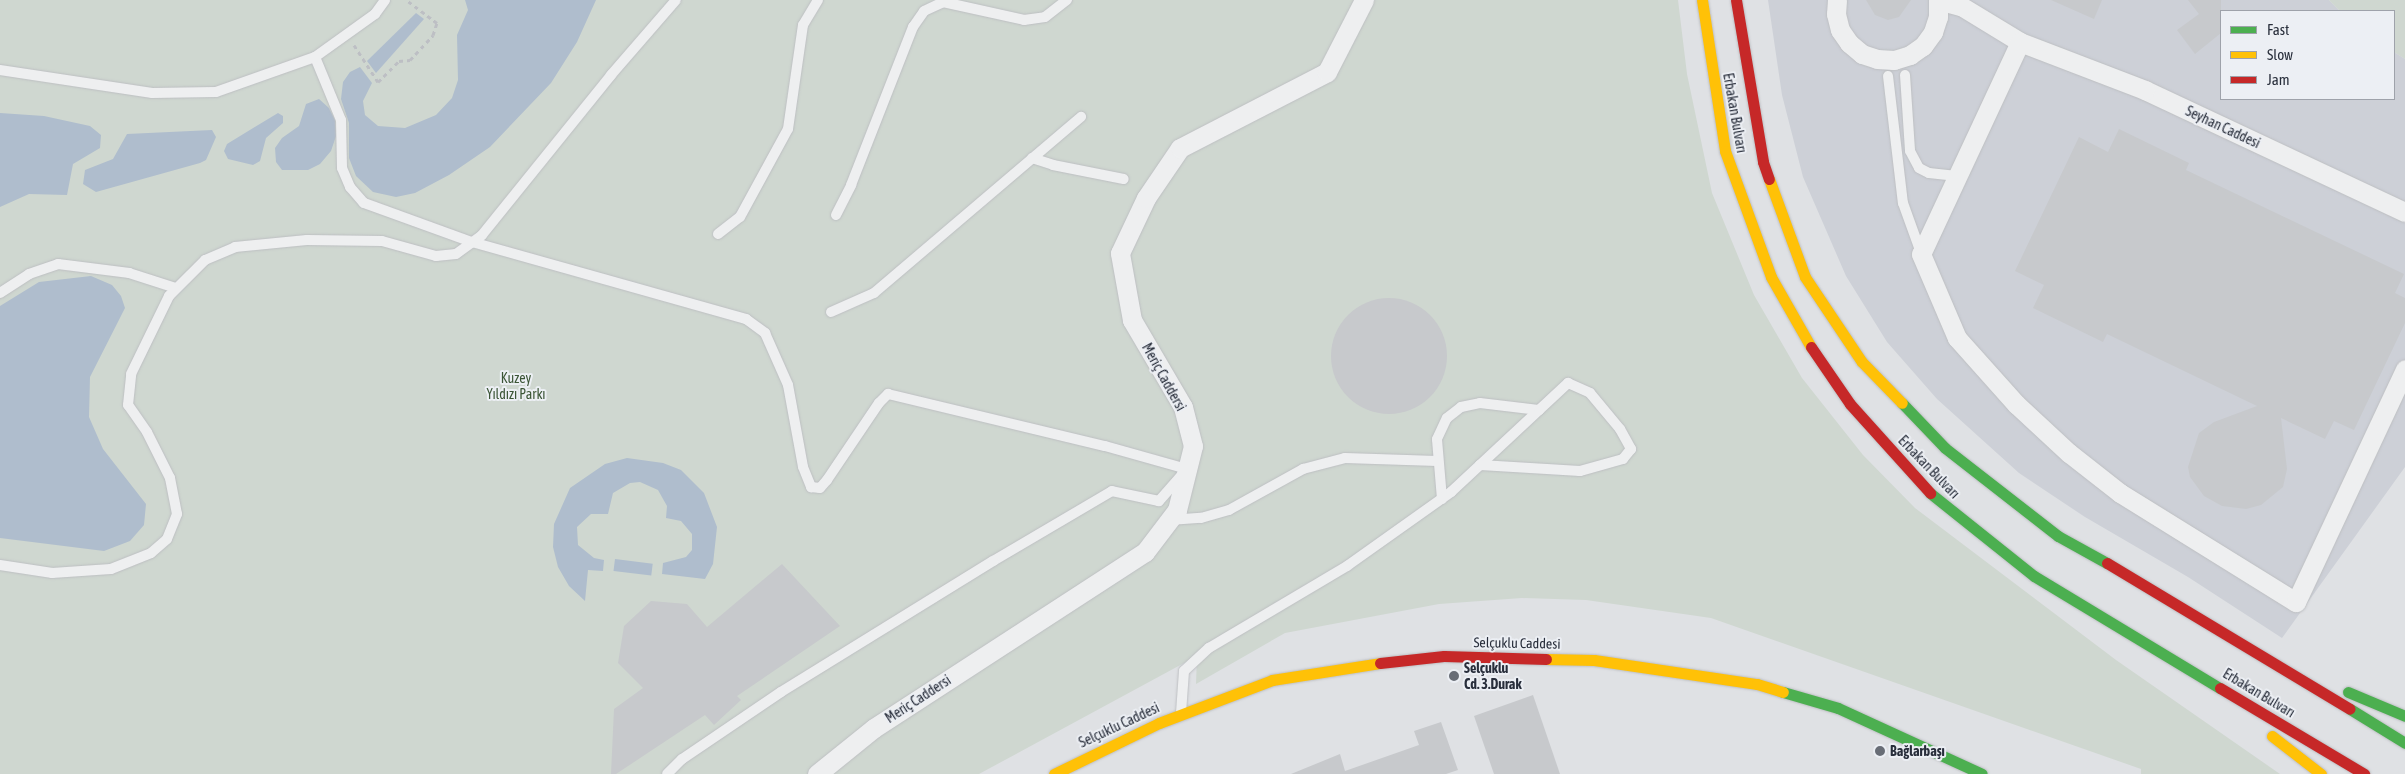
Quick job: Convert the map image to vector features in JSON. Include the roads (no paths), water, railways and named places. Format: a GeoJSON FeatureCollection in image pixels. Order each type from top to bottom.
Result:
{"type":"FeatureCollection","features":[{"type":"Feature","properties":{"kind":"main road","name":"Erbakan Bulvarı"},"geometry":{"type":"LineString","coordinates":[[1702,0],[1725,151],[1767,268],[1806,339],[1850,404],[1936,500],[2034,576],[2364,774]]}},
{"type":"Feature","properties":{"kind":"main road","name":"Erbakan Bulvarı"},"geometry":{"type":"LineString","coordinates":[[1736,0],[1763,162],[1805,277],[1862,362],[1946,448],[2058,536],[2182,606],[2405,743]]}},
{"type":"Feature","properties":{"kind":"main road"},"geometry":{"type":"LineString","coordinates":[[2182,606],[2335,685],[2405,716]]}},
{"type":"Feature","properties":{"kind":"main road","name":"Selçuklu Caddesi"},"geometry":{"type":"LineString","coordinates":[[1054,774],[1104,746],[1181,714],[1272,680],[1352,666],[1444,656],[1594,660],[1757,684],[1812,699],[1876,724],[1982,774]]}},
{"type":"Feature","properties":{"kind":"main road"},"geometry":{"type":"LineString","coordinates":[[2169,657],[2321,774]]}},
{"type":"Feature","properties":{"kind":"street","name":"Meriç Caddersi"},"geometry":{"type":"LineString","coordinates":[[817,774],[874,728],[1145,552],[1177,510],[1193,446],[1183,407],[1132,320],[1120,253],[1146,198],[1180,148],[1327,72],[1364,0]]}},
{"type":"Feature","properties":{"kind":"street"},"geometry":{"type":"LineString","coordinates":[[1837,1],[1840,30],[1849,43],[1862,54],[1878,59],[1894,60],[1910,55],[1923,46],[1933,32],[1938,17],[1938,0]]}},
{"type":"Feature","properties":{"kind":"street","name":"Seyhan Caddesi"},"geometry":{"type":"LineString","coordinates":[[1938,0],[1960,6],[2020,42],[2039,47],[2145,90],[2405,212]]}},
{"type":"Feature","properties":{"kind":"street"},"geometry":{"type":"LineString","coordinates":[[2020,42],[1921,254],[1957,338],[2016,404],[2069,453],[2120,493],[2296,602],[2405,369]]}},
{"type":"Feature","properties":{"kind":"lane"},"geometry":{"type":"LineString","coordinates":[[0,70],[152,93],[216,92],[315,57],[375,14],[385,0]]}},
{"type":"Feature","properties":{"kind":"lane"},"geometry":{"type":"LineString","coordinates":[[0,565],[52,573],[111,569],[151,553],[167,539],[177,514],[170,478],[147,432],[128,405],[131,374],[153,325],[176,288],[205,260],[235,247],[307,240],[382,241],[436,256],[456,254],[472,242],[676,0]]}},
{"type":"Feature","properties":{"kind":"lane"},"geometry":{"type":"LineString","coordinates":[[718,234],[740,217],[788,129],[802,25],[818,0]]}},
{"type":"Feature","properties":{"kind":"lane"},"geometry":{"type":"LineString","coordinates":[[836,215],[852,186],[913,28],[924,11],[943,2],[1024,20],[1045,17],[1067,0]]}},
{"type":"Feature","properties":{"kind":"lane"},"geometry":{"type":"LineString","coordinates":[[315,57],[341,120],[342,168],[350,187],[364,203],[390,214],[472,242],[746,319],[765,333],[788,385],[803,467],[811,486],[820,488],[827,480],[878,403],[888,394],[1105,446],[1187,469],[1159,502],[1112,491],[781,692],[682,759],[667,774]]}},
{"type":"Feature","properties":{"kind":"lane"},"geometry":{"type":"LineString","coordinates":[[1905,75],[1910,151],[1919,168],[1929,173],[1957,176]]}},
{"type":"Feature","properties":{"kind":"lane"},"geometry":{"type":"LineString","coordinates":[[1888,76],[1903,203],[1921,254]]}},
{"type":"Feature","properties":{"kind":"lane"},"geometry":{"type":"LineString","coordinates":[[830,312],[874,293],[1081,117]]}},
{"type":"Feature","properties":{"kind":"lane"},"geometry":{"type":"LineString","coordinates":[[1032,158],[1053,165],[1124,179]]}},
{"type":"Feature","properties":{"kind":"lane"},"geometry":{"type":"LineString","coordinates":[[0,293],[30,274],[58,264],[130,273],[176,288]]}},
{"type":"Feature","properties":{"kind":"lane"},"geometry":{"type":"LineString","coordinates":[[1181,714],[1184,671],[1209,648],[1347,566],[1442,499],[1568,383],[1590,393],[1620,429],[1631,449],[1622,459],[1580,471],[1503,469],[1480,465]]}},
{"type":"Feature","properties":{"kind":"lane"},"geometry":{"type":"LineString","coordinates":[[1442,499],[1437,461],[1437,439],[1447,418],[1461,407],[1480,403],[1539,410]]}},
{"type":"Feature","properties":{"kind":"lane"},"geometry":{"type":"LineString","coordinates":[[1169,520],[1201,518],[1229,510],[1303,469],[1345,458],[1437,461]]}},
{"type":"Feature","properties":{"kind":"water"},"geometry":{"type":"Polygon","coordinates":[[[465,0],[596,0],[577,42],[551,83],[490,147],[449,175],[415,193],[396,197],[373,192],[356,176],[349,158],[349,123],[341,99],[343,82],[350,72],[360,67],[372,83],[363,101],[365,115],[378,126],[405,128],[436,115],[452,98],[458,80],[457,35],[468,10],[465,0]]]}},
{"type":"Feature","properties":{"kind":"water"},"geometry":{"type":"Polygon","coordinates":[[[416,13],[424,19],[376,73],[367,61],[416,13]]]}},
{"type":"Feature","properties":{"kind":"water"},"geometry":{"type":"Polygon","coordinates":[[[319,99],[329,108],[335,120],[336,136],[331,151],[320,164],[308,170],[282,170],[276,162],[275,148],[282,138],[299,126],[306,104],[319,99]]]}},
{"type":"Feature","properties":{"kind":"water"},"geometry":{"type":"Polygon","coordinates":[[[0,113],[44,116],[90,126],[101,135],[100,148],[73,164],[67,195],[29,194],[0,207],[0,113]]]}},
{"type":"Feature","properties":{"kind":"water"},"geometry":{"type":"Polygon","coordinates":[[[278,113],[283,116],[283,123],[266,138],[260,161],[253,165],[228,159],[224,151],[227,144],[278,113]]]}},
{"type":"Feature","properties":{"kind":"water"},"geometry":{"type":"Polygon","coordinates":[[[212,130],[216,137],[206,160],[200,163],[96,192],[83,184],[85,170],[113,159],[127,134],[212,130]]]}},
{"type":"Feature","properties":{"kind":"water"},"geometry":{"type":"Polygon","coordinates":[[[91,276],[112,285],[121,296],[125,308],[90,377],[89,417],[103,449],[146,504],[144,525],[130,541],[104,551],[0,538],[0,306],[39,282],[91,276]]]}},
{"type":"Feature","properties":{"kind":"water"},"geometry":{"type":"Polygon","coordinates":[[[627,458],[663,463],[681,470],[704,493],[717,527],[713,564],[705,579],[662,574],[663,563],[686,557],[692,550],[692,534],[681,521],[666,518],[667,506],[658,490],[640,482],[630,483],[613,493],[608,514],[591,514],[577,527],[578,545],[594,558],[604,560],[603,571],[588,570],[585,601],[569,586],[558,567],[553,547],[554,524],[570,488],[605,464],[627,458]]]}},
{"type":"Feature","properties":{"kind":"water"},"geometry":{"type":"Polygon","coordinates":[[[615,559],[653,564],[651,576],[614,571],[615,559]]]}},
{"type":"Feature","properties":{"kind":"place","name":"Selçuklu Cd. 3.Durak"},"geometry":{"type":"Point","coordinates":[1454,676]}},
{"type":"Feature","properties":{"kind":"place","name":"Bağlarbaşı"},"geometry":{"type":"Point","coordinates":[1880,751]}},
{"type":"Feature","properties":{"kind":"park label","name":"Kuzey Yıldızı Parkı"},"geometry":{"type":"Point","coordinates":[516,386]}}]}
